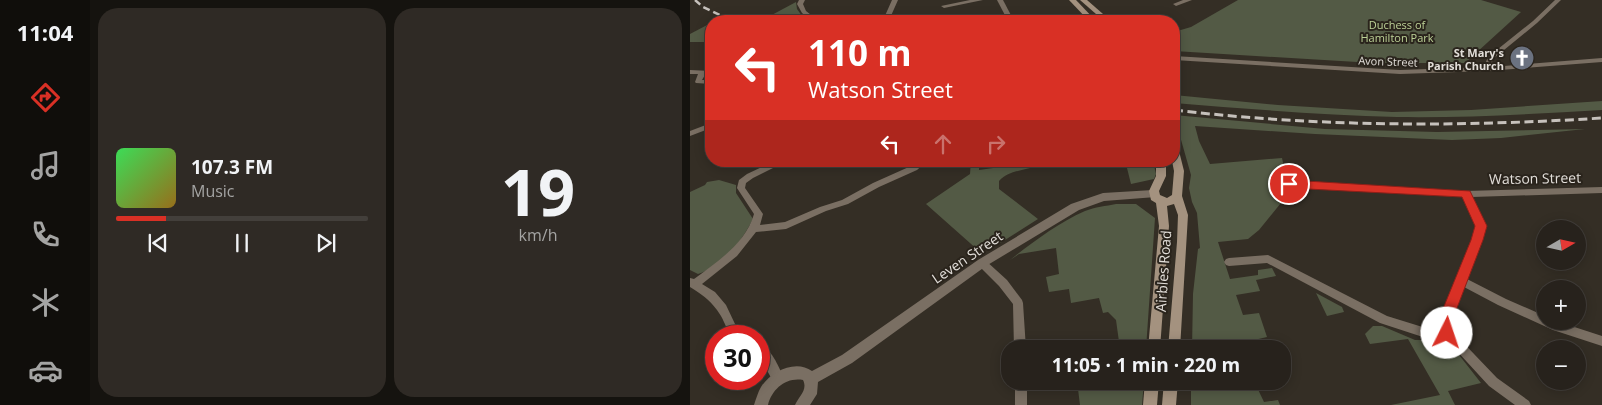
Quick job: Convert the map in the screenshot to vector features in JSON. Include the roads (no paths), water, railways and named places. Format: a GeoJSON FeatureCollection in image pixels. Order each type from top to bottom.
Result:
{"type":"FeatureCollection","features":[{"type":"Feature","properties":{"kind":"main road"},"geometry":{"type":"LineString","coordinates":[[1072,0],[1087,15]]}},
{"type":"Feature","properties":{"kind":"main road"},"geometry":{"type":"LineString","coordinates":[[1083,0],[1101,15]]}},
{"type":"Feature","properties":{"kind":"main road","name":"Airbles Road"},"geometry":{"type":"LineString","coordinates":[[1155,340],[1164,226],[1157,194],[1161,167]]}},
{"type":"Feature","properties":{"kind":"main road","name":"Airbles Road"},"geometry":{"type":"LineString","coordinates":[[1175,340],[1182,242],[1182,215],[1177,194],[1178,167]]}},
{"type":"Feature","properties":{"kind":"main road"},"geometry":{"type":"LineString","coordinates":[[1169,185],[1174,186],[1177,194],[1170,202],[1157,194],[1169,185]]}},
{"type":"Feature","properties":{"kind":"main road"},"geometry":{"type":"LineString","coordinates":[[1150,405],[1151,390]]}},
{"type":"Feature","properties":{"kind":"main road"},"geometry":{"type":"LineString","coordinates":[[1170,405],[1171,390]]}},
{"type":"Feature","properties":{"kind":"street"},"geometry":{"type":"LineString","coordinates":[[802,0],[800,4],[804,12],[808,15]]}},
{"type":"Feature","properties":{"kind":"street"},"geometry":{"type":"LineString","coordinates":[[888,15],[895,0]]}},
{"type":"Feature","properties":{"kind":"street"},"geometry":{"type":"LineString","coordinates":[[947,4],[980,0]]}},
{"type":"Feature","properties":{"kind":"street"},"geometry":{"type":"LineString","coordinates":[[1000,0],[1008,15]]}},
{"type":"Feature","properties":{"kind":"street"},"geometry":{"type":"LineString","coordinates":[[1176,4],[1189,0]]}},
{"type":"Feature","properties":{"kind":"street"},"geometry":{"type":"LineString","coordinates":[[1487,69],[1490,58],[1535,22],[1558,0]]}},
{"type":"Feature","properties":{"kind":"street","name":"Avon Street"},"geometry":{"type":"LineString","coordinates":[[1180,58],[1400,72],[1487,69],[1602,60]]}},
{"type":"Feature","properties":{"kind":"street"},"geometry":{"type":"LineString","coordinates":[[690,72],[698,71],[705,74]]}},
{"type":"Feature","properties":{"kind":"street"},"geometry":{"type":"LineString","coordinates":[[702,74],[698,82],[705,82]]}},
{"type":"Feature","properties":{"kind":"street"},"geometry":{"type":"LineString","coordinates":[[690,134],[705,128]]}},
{"type":"Feature","properties":{"kind":"street"},"geometry":{"type":"LineString","coordinates":[[731,325],[722,308],[711,295],[692,283],[726,259],[755,229],[759,214],[740,184],[750,176],[770,167]]}},
{"type":"Feature","properties":{"kind":"street"},"geometry":{"type":"LineString","coordinates":[[755,229],[786,225],[845,202],[915,167]]}},
{"type":"Feature","properties":{"kind":"street","name":"Watson Street"},"geometry":{"type":"LineString","coordinates":[[1289,184],[1466,194],[1602,190]]}},
{"type":"Feature","properties":{"kind":"street","name":"Leven Street"},"geometry":{"type":"LineString","coordinates":[[810,379],[847,359],[982,263],[1075,207],[1103,197],[1157,194]]}},
{"type":"Feature","properties":{"kind":"street"},"geometry":{"type":"LineString","coordinates":[[1466,194],[1481,226],[1445,321],[1447,333],[1493,382],[1525,405]]}},
{"type":"Feature","properties":{"kind":"street"},"geometry":{"type":"LineString","coordinates":[[1229,262],[1268,259],[1384,320],[1429,334],[1447,333]]}},
{"type":"Feature","properties":{"kind":"street"},"geometry":{"type":"LineString","coordinates":[[982,263],[1003,283],[1018,304],[1020,340]]}},
{"type":"Feature","properties":{"kind":"street"},"geometry":{"type":"LineString","coordinates":[[1460,280],[1557,327],[1602,340]]}},
{"type":"Feature","properties":{"kind":"street"},"geometry":{"type":"LineString","coordinates":[[770,364],[778,379]]}},
{"type":"Feature","properties":{"kind":"street"},"geometry":{"type":"LineString","coordinates":[[761,405],[763,396],[770,386],[789,373],[797,372],[806,374],[812,384],[810,394],[802,405]]}},
{"type":"Feature","properties":{"kind":"street"},"geometry":{"type":"LineString","coordinates":[[1021,390],[1021,405]]}},
{"type":"Feature","properties":{"kind":"railway"},"geometry":{"type":"LineString","coordinates":[[695,0],[703,7],[720,15]]}},
{"type":"Feature","properties":{"kind":"railway"},"geometry":{"type":"LineString","coordinates":[[1180,111],[1281,120],[1388,124],[1495,123],[1602,118]]}},
{"type":"Feature","properties":{"kind":"place","name":"St Mary's Parish Church"},"geometry":{"type":"Point","coordinates":[1522,58]}},
{"type":"Feature","properties":{"kind":"park label","name":"Duchess of Hamilton Park"},"geometry":{"type":"Point","coordinates":[1397,30]}}]}
